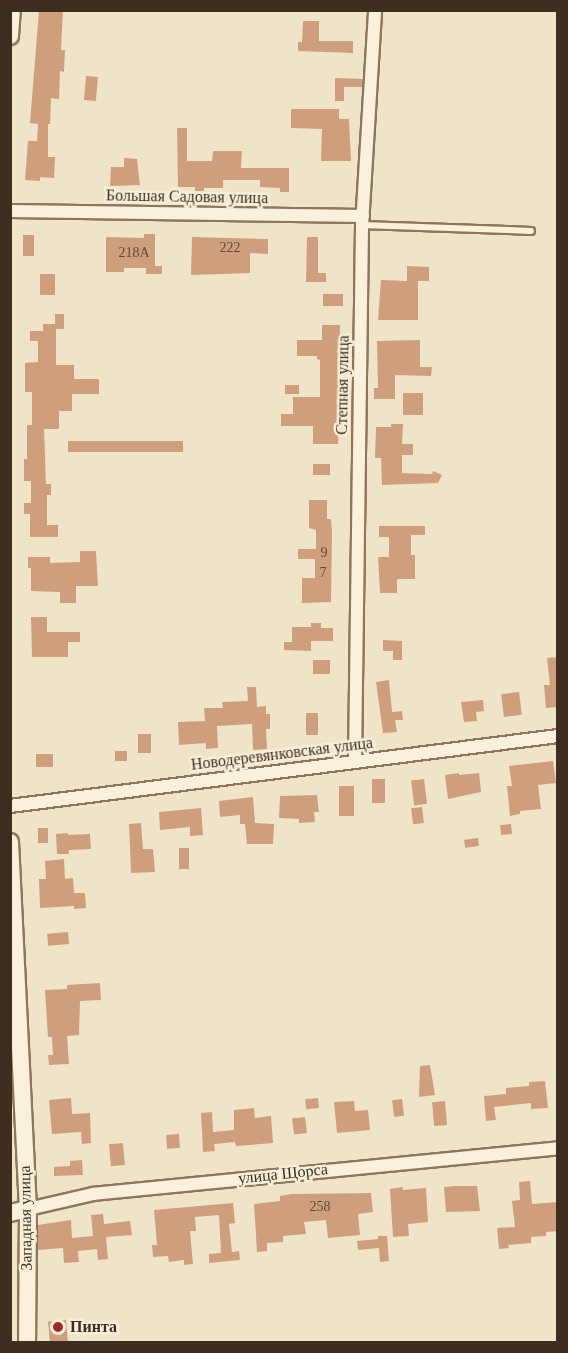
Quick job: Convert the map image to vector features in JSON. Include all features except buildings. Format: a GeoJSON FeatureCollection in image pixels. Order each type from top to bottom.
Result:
{"type":"FeatureCollection","features":[{"type":"Feature","properties":{"kind":"main road"},"geometry":{"type":"LineString","coordinates":[[10,36],[12,10]]}},
{"type":"Feature","properties":{"kind":"main road","name":"Западная улица"},"geometry":{"type":"LineString","coordinates":[[10,842],[28,1209],[27,1342]]}},
{"type":"Feature","properties":{"kind":"main road","name":"улица Щорса"},"geometry":{"type":"LineString","coordinates":[[10,1213],[28,1209]]}},
{"type":"Feature","properties":{"kind":"street","name":"Степная улица"},"geometry":{"type":"LineString","coordinates":[[355,761],[362,220],[375,10]]}},
{"type":"Feature","properties":{"kind":"street","name":"Большая Садовая улица"},"geometry":{"type":"LineString","coordinates":[[10,211],[362,220]]}},
{"type":"Feature","properties":{"kind":"street","name":"Новодеревянковская улица"},"geometry":{"type":"LineString","coordinates":[[10,806],[558,736]]}},
{"type":"Feature","properties":{"kind":"street","name":"улица Щорса"},"geometry":{"type":"LineString","coordinates":[[28,1209],[93,1194],[558,1148]]}},
{"type":"Feature","properties":{"kind":"lane"},"geometry":{"type":"LineString","coordinates":[[362,220],[531,231]]}},
{"type":"Feature","properties":{"kind":"place","name":"Пинта"},"geometry":{"type":"Point","coordinates":[58,1327]}}]}
